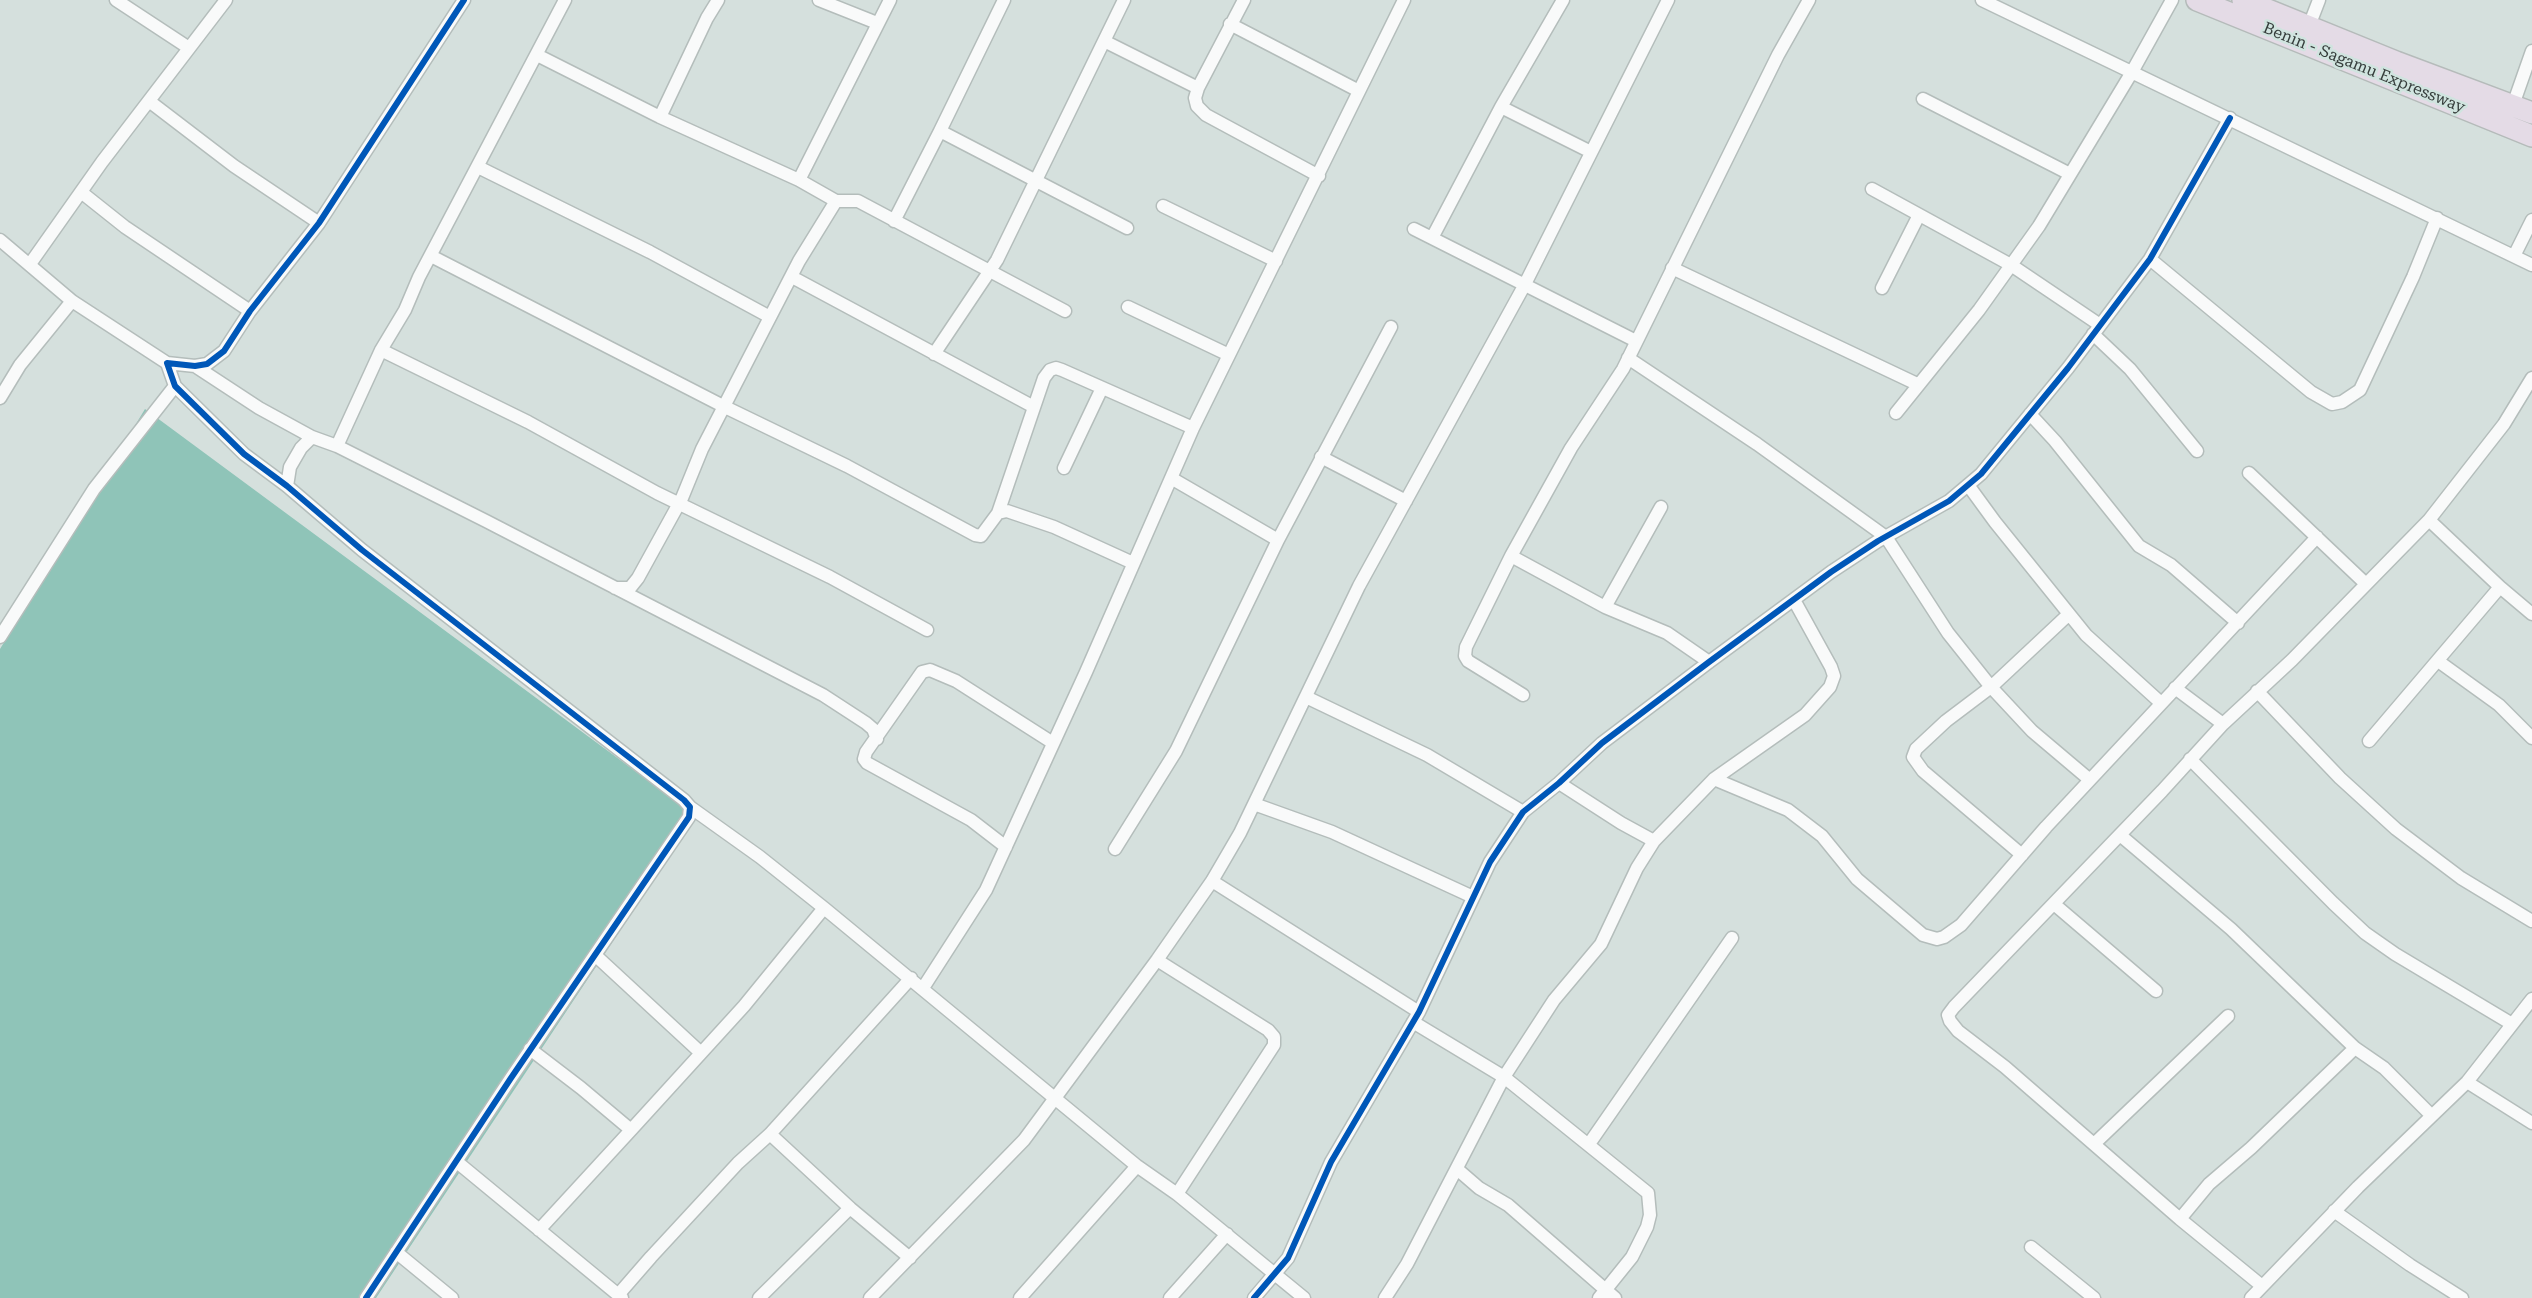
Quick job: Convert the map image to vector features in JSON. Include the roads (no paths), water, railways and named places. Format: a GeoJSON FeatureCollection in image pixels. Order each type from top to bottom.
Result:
{"type":"FeatureCollection","features":[{"type":"Feature","properties":{"kind":"highway","name":"Benin - Sagamu Expressway"},"geometry":{"type":"LineString","coordinates":[[2197,0],[2532,136]]}},
{"type":"Feature","properties":{"kind":"highway"},"geometry":{"type":"LineString","coordinates":[[2243,0],[2396,62],[2522,109]]}},
{"type":"Feature","properties":{"kind":"street"},"geometry":{"type":"LineString","coordinates":[[116,0],[189,48]]}},
{"type":"Feature","properties":{"kind":"street"},"geometry":{"type":"LineString","coordinates":[[30,264],[81,192],[226,0]]}},
{"type":"Feature","properties":{"kind":"street"},"geometry":{"type":"LineString","coordinates":[[0,240],[72,301],[167,363],[195,366],[207,364],[224,351],[250,311],[319,223],[464,0]]}},
{"type":"Feature","properties":{"kind":"street"},"geometry":{"type":"LineString","coordinates":[[337,446],[381,350],[405,310],[565,0]]}},
{"type":"Feature","properties":{"kind":"street"},"geometry":{"type":"LineString","coordinates":[[660,117],[707,18],[718,0]]}},
{"type":"Feature","properties":{"kind":"street"},"geometry":{"type":"LineString","coordinates":[[819,0],[877,23]]}},
{"type":"Feature","properties":{"kind":"street"},"geometry":{"type":"LineString","coordinates":[[799,180],[890,0]]}},
{"type":"Feature","properties":{"kind":"street"},"geometry":{"type":"LineString","coordinates":[[894,221],[1004,0]]}},
{"type":"Feature","properties":{"kind":"street"},"geometry":{"type":"LineString","coordinates":[[934,354],[990,272],[1124,0]]}},
{"type":"Feature","properties":{"kind":"street"},"geometry":{"type":"LineString","coordinates":[[1244,0],[1198,87],[1195,98],[1197,106],[1206,115],[1319,176]]}},
{"type":"Feature","properties":{"kind":"street"},"geometry":{"type":"LineString","coordinates":[[923,988],[976,908],[1006,847],[1193,428],[1404,0]]}},
{"type":"Feature","properties":{"kind":"street"},"geometry":{"type":"LineString","coordinates":[[1432,238],[1501,107],[1563,0]]}},
{"type":"Feature","properties":{"kind":"street"},"geometry":{"type":"LineString","coordinates":[[870,1298],[1024,1140],[1212,881],[1254,804],[1359,586],[1524,286],[1668,0]]}},
{"type":"Feature","properties":{"kind":"street"},"geometry":{"type":"LineString","coordinates":[[1524,695],[1468,661],[1465,656],[1466,647],[1511,556],[1571,448],[1628,358],[1779,55],[1809,0]]}},
{"type":"Feature","properties":{"kind":"street"},"geometry":{"type":"LineString","coordinates":[[1982,0],[2532,265]]}},
{"type":"Feature","properties":{"kind":"street"},"geometry":{"type":"LineString","coordinates":[[1896,413],[1917,384],[1979,310],[2039,226],[2132,72],[2172,0]]}},
{"type":"Feature","properties":{"kind":"street"},"geometry":{"type":"LineString","coordinates":[[2309,26],[2319,0]]}},
{"type":"Feature","properties":{"kind":"street"},"geometry":{"type":"LineString","coordinates":[[1230,24],[1359,91]]}},
{"type":"Feature","properties":{"kind":"street"},"geometry":{"type":"LineString","coordinates":[[1104,41],[1198,87]]}},
{"type":"Feature","properties":{"kind":"street"},"geometry":{"type":"LineString","coordinates":[[2522,109],[2532,51]]}},
{"type":"Feature","properties":{"kind":"street"},"geometry":{"type":"LineString","coordinates":[[537,55],[660,117],[799,180],[836,201],[858,201],[1065,311]]}},
{"type":"Feature","properties":{"kind":"street"},"geometry":{"type":"LineString","coordinates":[[1923,99],[2070,174]]}},
{"type":"Feature","properties":{"kind":"street"},"geometry":{"type":"LineString","coordinates":[[149,101],[234,166],[319,223]]}},
{"type":"Feature","properties":{"kind":"street"},"geometry":{"type":"LineString","coordinates":[[1501,107],[1591,152]]}},
{"type":"Feature","properties":{"kind":"street"},"geometry":{"type":"LineString","coordinates":[[1254,1298],[1288,1258],[1331,1162],[1416,1017],[1490,862],[1522,812],[1559,783],[1602,742],[1709,662],[1886,537],[1948,501],[1981,474],[2097,330],[2150,259],[2230,118]]}},
{"type":"Feature","properties":{"kind":"street"},"geometry":{"type":"LineString","coordinates":[[939,131],[1127,228]]}},
{"type":"Feature","properties":{"kind":"street"},"geometry":{"type":"LineString","coordinates":[[478,167],[650,252],[770,317]]}},
{"type":"Feature","properties":{"kind":"street"},"geometry":{"type":"LineString","coordinates":[[1872,189],[2011,265],[2097,330],[2197,451]]}},
{"type":"Feature","properties":{"kind":"street"},"geometry":{"type":"LineString","coordinates":[[81,192],[125,227],[250,311]]}},
{"type":"Feature","properties":{"kind":"street"},"geometry":{"type":"LineString","coordinates":[[615,588],[630,588],[638,578],[679,503],[702,449],[770,317],[836,201]]}},
{"type":"Feature","properties":{"kind":"street"},"geometry":{"type":"LineString","coordinates":[[1163,206],[1276,261]]}},
{"type":"Feature","properties":{"kind":"street"},"geometry":{"type":"LineString","coordinates":[[1882,288],[1919,215]]}},
{"type":"Feature","properties":{"kind":"street"},"geometry":{"type":"LineString","coordinates":[[2150,259],[2311,392],[2332,404],[2342,402],[2360,390],[2413,277],[2437,218]]}},
{"type":"Feature","properties":{"kind":"street"},"geometry":{"type":"LineString","coordinates":[[2514,256],[2532,220]]}},
{"type":"Feature","properties":{"kind":"street"},"geometry":{"type":"LineString","coordinates":[[1414,229],[1636,341]]}},
{"type":"Feature","properties":{"kind":"street"},"geometry":{"type":"LineString","coordinates":[[431,256],[725,407],[847,466],[975,535],[981,536],[998,513],[1044,378],[1050,370],[1056,368],[1193,428]]}},
{"type":"Feature","properties":{"kind":"street"},"geometry":{"type":"LineString","coordinates":[[1672,268],[1917,384]]}},
{"type":"Feature","properties":{"kind":"street"},"geometry":{"type":"LineString","coordinates":[[792,276],[1034,407]]}},
{"type":"Feature","properties":{"kind":"street"},"geometry":{"type":"LineString","coordinates":[[0,398],[20,365],[72,301]]}},
{"type":"Feature","properties":{"kind":"street"},"geometry":{"type":"LineString","coordinates":[[1128,307],[1229,356]]}},
{"type":"Feature","properties":{"kind":"street"},"geometry":{"type":"LineString","coordinates":[[1115,849],[1176,751],[1278,540],[1391,327]]}},
{"type":"Feature","properties":{"kind":"street"},"geometry":{"type":"LineString","coordinates":[[381,350],[528,422],[679,503],[830,577],[927,630]]}},
{"type":"Feature","properties":{"kind":"street"},"geometry":{"type":"LineString","coordinates":[[1628,358],[1766,450],[1886,537],[1948,633],[1991,687],[2032,731],[2090,780]]}},
{"type":"Feature","properties":{"kind":"street"},"geometry":{"type":"LineString","coordinates":[[167,363],[175,386],[244,454],[287,486],[362,550],[684,800],[690,807],[760,857],[911,978],[1137,1166],[1177,1194],[1304,1298]]}},
{"type":"Feature","properties":{"kind":"street"},"geometry":{"type":"LineString","coordinates":[[195,366],[259,408],[312,437],[337,446],[823,695],[866,723],[873,729],[876,739]]}},
{"type":"Feature","properties":{"kind":"street"},"geometry":{"type":"LineString","coordinates":[[2262,1286],[2180,1219],[2095,1143],[1958,1031],[1948,1015],[2120,835],[2223,723],[2292,660],[2429,520],[2504,424],[2532,378]]}},
{"type":"Feature","properties":{"kind":"street"},"geometry":{"type":"LineString","coordinates":[[0,638],[94,489],[175,386]]}},
{"type":"Feature","properties":{"kind":"street"},"geometry":{"type":"LineString","coordinates":[[1064,468],[1102,388]]}},
{"type":"Feature","properties":{"kind":"street"},"geometry":{"type":"LineString","coordinates":[[2030,414],[2139,546],[2171,565],[2238,622]]}},
{"type":"Feature","properties":{"kind":"street"},"geometry":{"type":"LineString","coordinates":[[287,486],[290,467],[301,448],[312,437]]}},
{"type":"Feature","properties":{"kind":"street"},"geometry":{"type":"LineString","coordinates":[[1321,457],[1406,501]]}},
{"type":"Feature","properties":{"kind":"street"},"geometry":{"type":"LineString","coordinates":[[2248,473],[2367,584]]}},
{"type":"Feature","properties":{"kind":"street"},"geometry":{"type":"LineString","coordinates":[[1171,478],[1278,540]]}},
{"type":"Feature","properties":{"kind":"street"},"geometry":{"type":"LineString","coordinates":[[1968,485],[2086,635],[2161,703]]}},
{"type":"Feature","properties":{"kind":"street"},"geometry":{"type":"LineString","coordinates":[[1605,607],[1661,507]]}},
{"type":"Feature","properties":{"kind":"street"},"geometry":{"type":"LineString","coordinates":[[998,513],[1007,511],[1054,526],[1133,563]]}},
{"type":"Feature","properties":{"kind":"street"},"geometry":{"type":"LineString","coordinates":[[2429,520],[2532,614]]}},
{"type":"Feature","properties":{"kind":"street"},"geometry":{"type":"LineString","coordinates":[[1714,779],[1788,810],[1822,836],[1857,879],[1929,938],[1944,937],[1961,925],[2090,780],[2317,537]]}},
{"type":"Feature","properties":{"kind":"street"},"geometry":{"type":"LineString","coordinates":[[1511,556],[1605,607],[1667,633],[1709,662]]}},
{"type":"Feature","properties":{"kind":"street"},"geometry":{"type":"LineString","coordinates":[[2368,741],[2500,587]]}},
{"type":"Feature","properties":{"kind":"street"},"geometry":{"type":"LineString","coordinates":[[1384,1298],[1407,1264],[1504,1077],[1554,1000],[1601,944],[1636,868],[1654,841],[1714,779],[1805,715],[1830,687],[1834,676],[1831,667],[1794,600]]}},
{"type":"Feature","properties":{"kind":"street"},"geometry":{"type":"LineString","coordinates":[[2022,855],[1923,771],[1913,757],[1916,749],[1947,721],[1991,687],[2069,614]]}},
{"type":"Feature","properties":{"kind":"street"},"geometry":{"type":"LineString","coordinates":[[2438,661],[2499,705],[2532,738]]}},
{"type":"Feature","properties":{"kind":"street"},"geometry":{"type":"LineString","coordinates":[[1006,847],[971,820],[867,763],[864,759],[866,752],[922,672],[930,670],[956,681],[1053,743]]}},
{"type":"Feature","properties":{"kind":"street"},"geometry":{"type":"LineString","coordinates":[[2175,688],[2223,723]]}},
{"type":"Feature","properties":{"kind":"street"},"geometry":{"type":"LineString","coordinates":[[2257,691],[2340,778],[2396,829],[2461,878],[2532,921]]}},
{"type":"Feature","properties":{"kind":"street"},"geometry":{"type":"LineString","coordinates":[[1306,697],[1427,756],[1522,812]]}},
{"type":"Feature","properties":{"kind":"street"},"geometry":{"type":"LineString","coordinates":[[2190,759],[2365,933],[2395,954],[2512,1024]]}},
{"type":"Feature","properties":{"kind":"street"},"geometry":{"type":"LineString","coordinates":[[1559,783],[1621,823],[1654,841]]}},
{"type":"Feature","properties":{"kind":"street"},"geometry":{"type":"LineString","coordinates":[[1254,804],[1332,832],[1473,897]]}},
{"type":"Feature","properties":{"kind":"street"},"geometry":{"type":"LineString","coordinates":[[366,1298],[530,1050],[689,817],[690,807]]}},
{"type":"Feature","properties":{"kind":"street"},"geometry":{"type":"LineString","coordinates":[[2120,835],[2231,930],[2355,1048],[2384,1068],[2431,1116]]}},
{"type":"Feature","properties":{"kind":"street"},"geometry":{"type":"LineString","coordinates":[[1212,881],[1504,1077],[1648,1193],[1650,1215],[1647,1227],[1632,1257],[1607,1295],[1508,1205],[1479,1188],[1457,1169]]}},
{"type":"Feature","properties":{"kind":"street"},"geometry":{"type":"LineString","coordinates":[[2054,904],[2156,991]]}},
{"type":"Feature","properties":{"kind":"street"},"geometry":{"type":"LineString","coordinates":[[539,1230],[744,1006],[824,908]]}},
{"type":"Feature","properties":{"kind":"street"},"geometry":{"type":"LineString","coordinates":[[1588,1144],[1732,938]]}},
{"type":"Feature","properties":{"kind":"street"},"geometry":{"type":"LineString","coordinates":[[595,955],[701,1053]]}},
{"type":"Feature","properties":{"kind":"street"},"geometry":{"type":"LineString","coordinates":[[1156,960],[1268,1030],[1274,1037],[1274,1045],[1177,1194]]}},
{"type":"Feature","properties":{"kind":"street"},"geometry":{"type":"LineString","coordinates":[[457,1162],[620,1297],[691,1213],[770,1134],[911,978]]}},
{"type":"Feature","properties":{"kind":"street"},"geometry":{"type":"LineString","coordinates":[[2251,1298],[2334,1211],[2467,1082],[2532,999]]}},
{"type":"Feature","properties":{"kind":"street"},"geometry":{"type":"LineString","coordinates":[[2095,1143],[2228,1016]]}},
{"type":"Feature","properties":{"kind":"street"},"geometry":{"type":"LineString","coordinates":[[2180,1219],[2209,1184],[2251,1148],[2355,1048]]}},
{"type":"Feature","properties":{"kind":"street"},"geometry":{"type":"LineString","coordinates":[[530,1050],[581,1088],[631,1130]]}},
{"type":"Feature","properties":{"kind":"street"},"geometry":{"type":"LineString","coordinates":[[2467,1082],[2532,1123]]}},
{"type":"Feature","properties":{"kind":"street"},"geometry":{"type":"LineString","coordinates":[[770,1134],[850,1208],[910,1258]]}},
{"type":"Feature","properties":{"kind":"street"},"geometry":{"type":"LineString","coordinates":[[1020,1298],[1137,1166]]}},
{"type":"Feature","properties":{"kind":"street"},"geometry":{"type":"LineString","coordinates":[[759,1298],[850,1208]]}},
{"type":"Feature","properties":{"kind":"street"},"geometry":{"type":"LineString","coordinates":[[2334,1211],[2453,1296]]}},
{"type":"Feature","properties":{"kind":"street"},"geometry":{"type":"LineString","coordinates":[[1170,1298],[1227,1234]]}},
{"type":"Feature","properties":{"kind":"street"},"geometry":{"type":"LineString","coordinates":[[2031,1247],[2094,1298]]}},
{"type":"Feature","properties":{"kind":"street"},"geometry":{"type":"LineString","coordinates":[[396,1252],[452,1298]]}}]}
